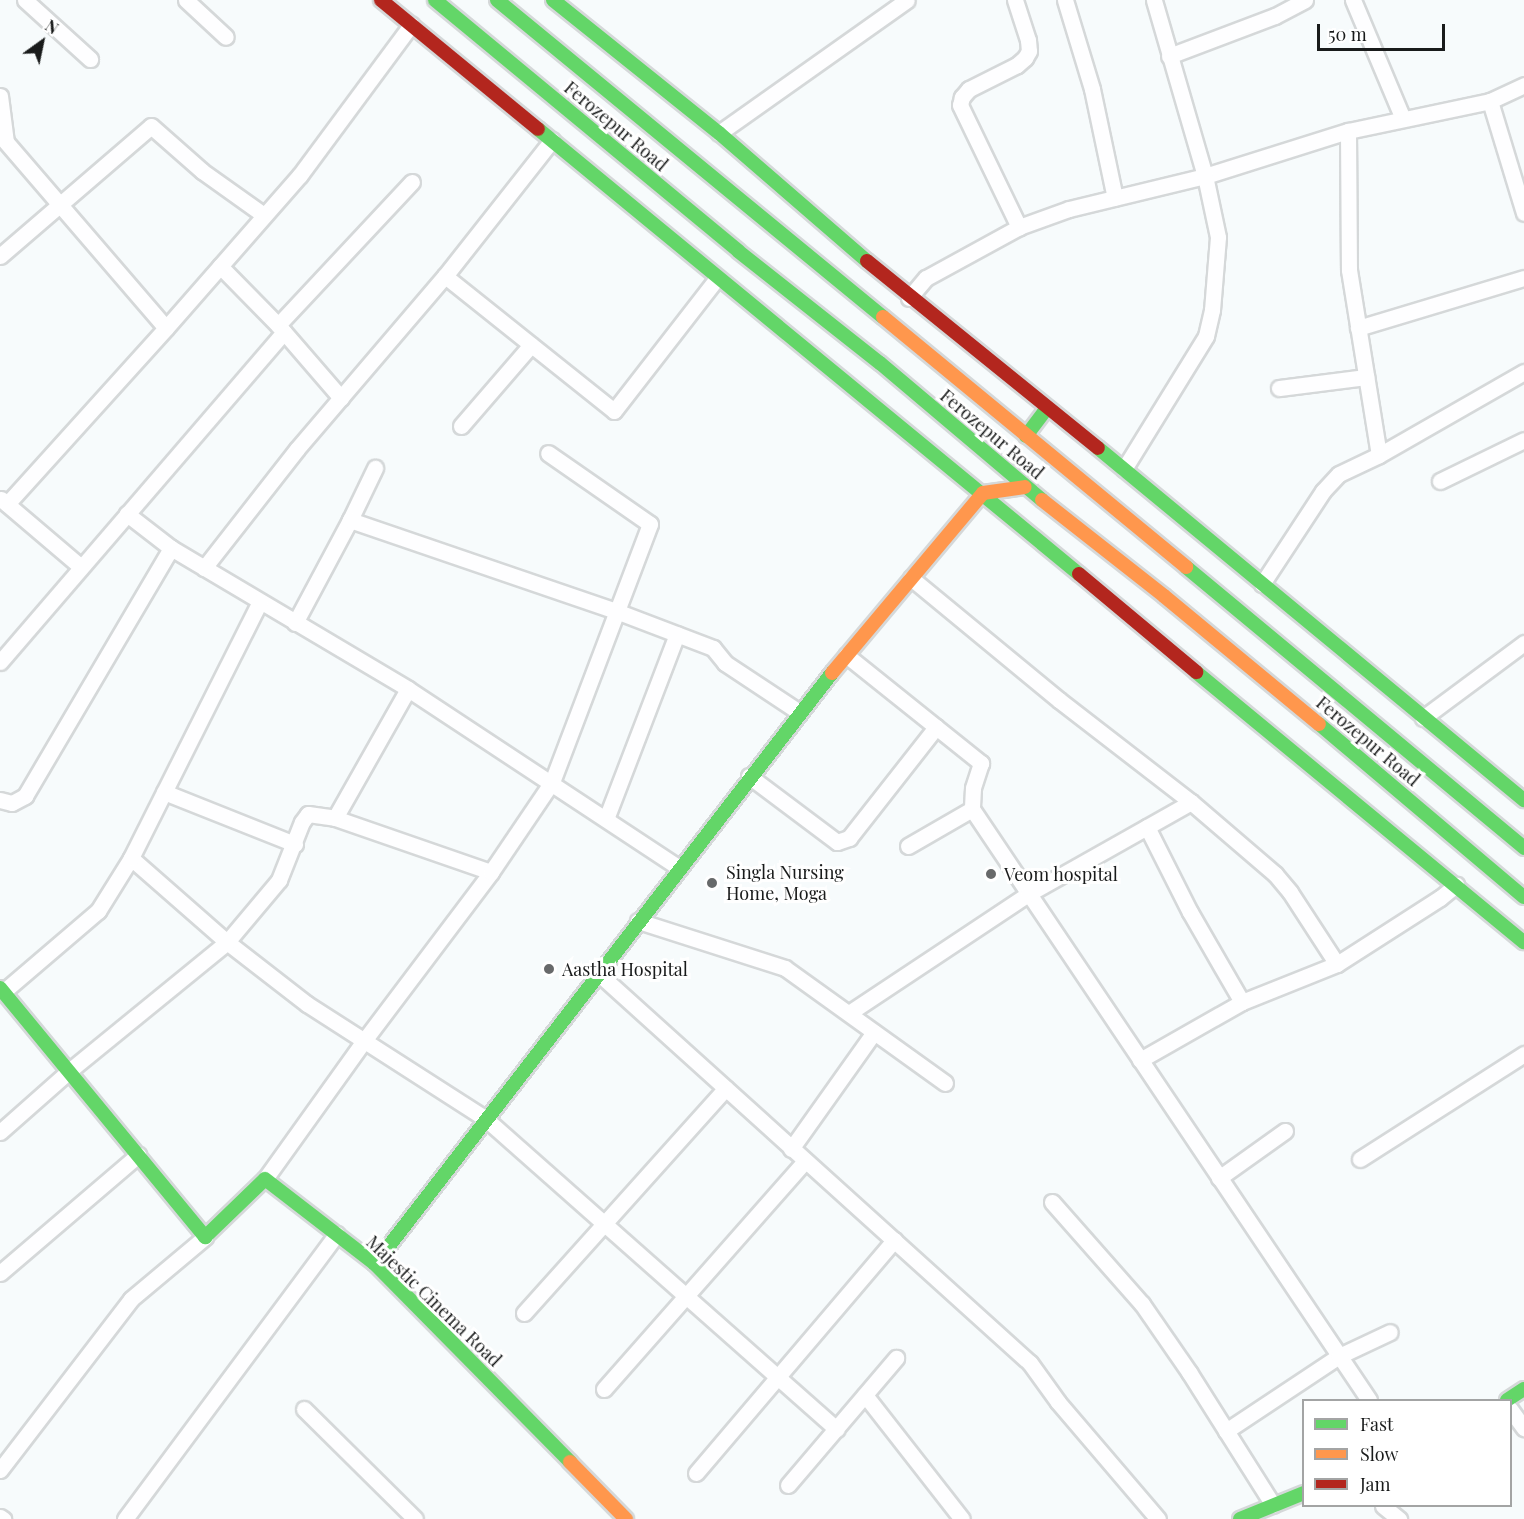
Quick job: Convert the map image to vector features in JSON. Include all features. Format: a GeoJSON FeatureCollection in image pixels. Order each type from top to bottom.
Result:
{"type":"FeatureCollection","features":[{"type":"Feature","properties":{"kind":"main road"},"geometry":{"type":"LineString","coordinates":[[381,0],[717,279],[983,493],[1192,670],[1524,942]]}},
{"type":"Feature","properties":{"kind":"main road","name":"Ferozepur Road"},"geometry":{"type":"LineString","coordinates":[[435,0],[1025,487],[1164,596],[1524,897]]}},
{"type":"Feature","properties":{"kind":"main road","name":"Ferozepur Road"},"geometry":{"type":"LineString","coordinates":[[497,0],[1188,568],[1524,848]]}},
{"type":"Feature","properties":{"kind":"main road"},"geometry":{"type":"LineString","coordinates":[[553,0],[719,133],[909,297],[1124,469],[1524,800]]}},
{"type":"Feature","properties":{"kind":"main road"},"geometry":{"type":"LineString","coordinates":[[1026,436],[1047,408]]}},
{"type":"Feature","properties":{"kind":"main road"},"geometry":{"type":"LineString","coordinates":[[375,1264],[749,776],[846,655],[983,493],[1025,487]]}},
{"type":"Feature","properties":{"kind":"main road"},"geometry":{"type":"LineString","coordinates":[[1,990],[205,1237],[265,1179]]}},
{"type":"Feature","properties":{"kind":"main road","name":"Majestic Cinema Road"},"geometry":{"type":"LineString","coordinates":[[265,1179],[375,1264],[626,1519]]}},
{"type":"Feature","properties":{"kind":"main road"},"geometry":{"type":"LineString","coordinates":[[1511,1399],[1524,1389]]}},
{"type":"Feature","properties":{"kind":"main road"},"geometry":{"type":"LineString","coordinates":[[1240,1519],[1302,1494]]}},
{"type":"Feature","properties":{"kind":"street"},"geometry":{"type":"LineString","coordinates":[[25,0],[90,59]]}},
{"type":"Feature","properties":{"kind":"street"},"geometry":{"type":"LineString","coordinates":[[186,0],[226,37]]}},
{"type":"Feature","properties":{"kind":"street"},"geometry":{"type":"LineString","coordinates":[[719,133],[907,0]]}},
{"type":"Feature","properties":{"kind":"street"},"geometry":{"type":"LineString","coordinates":[[1015,0],[1028,40],[1029,51],[1017,65],[969,89],[962,97],[960,105],[1019,227]]}},
{"type":"Feature","properties":{"kind":"street"},"geometry":{"type":"LineString","coordinates":[[1065,0],[1092,89],[1115,198]]}},
{"type":"Feature","properties":{"kind":"street"},"geometry":{"type":"LineString","coordinates":[[1124,469],[1199,349],[1210,324],[1218,237],[1205,176],[1154,0]]}},
{"type":"Feature","properties":{"kind":"street"},"geometry":{"type":"LineString","coordinates":[[1169,56],[1275,16],[1305,0]]}},
{"type":"Feature","properties":{"kind":"street"},"geometry":{"type":"LineString","coordinates":[[1353,0],[1403,119]]}},
{"type":"Feature","properties":{"kind":"street"},"geometry":{"type":"LineString","coordinates":[[81,567],[4,501],[166,328],[300,175],[411,26]]}},
{"type":"Feature","properties":{"kind":"street"},"geometry":{"type":"LineString","coordinates":[[909,297],[926,278],[1019,227],[1082,204],[1205,176],[1348,131],[1490,100],[1524,85]]}},
{"type":"Feature","properties":{"kind":"street"},"geometry":{"type":"LineString","coordinates":[[0,96],[6,142],[166,328]]}},
{"type":"Feature","properties":{"kind":"street"},"geometry":{"type":"LineString","coordinates":[[1490,100],[1524,213]]}},
{"type":"Feature","properties":{"kind":"street"},"geometry":{"type":"LineString","coordinates":[[0,256],[152,126],[202,171],[264,215]]}},
{"type":"Feature","properties":{"kind":"street"},"geometry":{"type":"LineString","coordinates":[[1348,131],[1349,270],[1379,455]]}},
{"type":"Feature","properties":{"kind":"street"},"geometry":{"type":"LineString","coordinates":[[204,568],[297,449],[445,276],[552,140]]}},
{"type":"Feature","properties":{"kind":"street"},"geometry":{"type":"LineString","coordinates":[[0,662],[127,514],[281,328],[412,182]]}},
{"type":"Feature","properties":{"kind":"street"},"geometry":{"type":"LineString","coordinates":[[220,266],[281,328],[341,398]]}},
{"type":"Feature","properties":{"kind":"street"},"geometry":{"type":"LineString","coordinates":[[445,276],[614,411],[717,279]]}},
{"type":"Feature","properties":{"kind":"street"},"geometry":{"type":"LineString","coordinates":[[1358,328],[1524,278]]}},
{"type":"Feature","properties":{"kind":"street"},"geometry":{"type":"LineString","coordinates":[[461,426],[531,345]]}},
{"type":"Feature","properties":{"kind":"street"},"geometry":{"type":"LineString","coordinates":[[1262,584],[1330,482],[1339,474],[1379,455],[1524,372]]}},
{"type":"Feature","properties":{"kind":"street"},"geometry":{"type":"LineString","coordinates":[[1279,388],[1366,377]]}},
{"type":"Feature","properties":{"kind":"street"},"geometry":{"type":"LineString","coordinates":[[1440,481],[1524,440]]}},
{"type":"Feature","properties":{"kind":"street"},"geometry":{"type":"LineString","coordinates":[[265,1179],[363,1042],[491,872],[552,782],[650,524],[548,453]]}},
{"type":"Feature","properties":{"kind":"street"},"geometry":{"type":"LineString","coordinates":[[295,623],[375,468]]}},
{"type":"Feature","properties":{"kind":"street"},"geometry":{"type":"LineString","coordinates":[[127,514],[171,548],[408,688],[679,868]]}},
{"type":"Feature","properties":{"kind":"street"},"geometry":{"type":"LineString","coordinates":[[350,520],[616,610],[714,648],[725,663],[799,712]]}},
{"type":"Feature","properties":{"kind":"street"},"geometry":{"type":"LineString","coordinates":[[0,800],[12,803],[25,796],[171,548]]}},
{"type":"Feature","properties":{"kind":"street"},"geometry":{"type":"LineString","coordinates":[[911,578],[1059,700],[1191,802],[1283,882],[1337,964]]}},
{"type":"Feature","properties":{"kind":"street"},"geometry":{"type":"LineString","coordinates":[[1,990],[98,911],[131,858],[260,602]]}},
{"type":"Feature","properties":{"kind":"street"},"geometry":{"type":"LineString","coordinates":[[606,819],[677,634]]}},
{"type":"Feature","properties":{"kind":"street"},"geometry":{"type":"LineString","coordinates":[[1423,718],[1524,643]]}},
{"type":"Feature","properties":{"kind":"street"},"geometry":{"type":"LineString","coordinates":[[846,655],[981,763],[972,788],[972,809],[1368,1399]]}},
{"type":"Feature","properties":{"kind":"street"},"geometry":{"type":"LineString","coordinates":[[335,818],[408,688]]}},
{"type":"Feature","properties":{"kind":"street"},"geometry":{"type":"LineString","coordinates":[[749,776],[837,842],[842,842],[849,838],[936,728]]}},
{"type":"Feature","properties":{"kind":"street"},"geometry":{"type":"LineString","coordinates":[[164,792],[295,844]]}},
{"type":"Feature","properties":{"kind":"street"},"geometry":{"type":"LineString","coordinates":[[849,1013],[1028,894],[1191,802]]}},
{"type":"Feature","properties":{"kind":"street"},"geometry":{"type":"LineString","coordinates":[[908,846],[972,809]]}},
{"type":"Feature","properties":{"kind":"street"},"geometry":{"type":"LineString","coordinates":[[0,1132],[69,1071],[227,942],[279,880],[302,822],[308,814],[335,818],[491,872]]}},
{"type":"Feature","properties":{"kind":"street"},"geometry":{"type":"LineString","coordinates":[[1147,827],[1190,912],[1242,1002]]}},
{"type":"Feature","properties":{"kind":"street"},"geometry":{"type":"LineString","coordinates":[[131,858],[227,942],[307,1005],[486,1119],[836,1429]]}},
{"type":"Feature","properties":{"kind":"street"},"geometry":{"type":"LineString","coordinates":[[1140,1060],[1242,1002],[1337,964],[1440,898],[1456,885]]}},
{"type":"Feature","properties":{"kind":"street"},"geometry":{"type":"LineString","coordinates":[[639,921],[785,968],[945,1083]]}},
{"type":"Feature","properties":{"kind":"street"},"geometry":{"type":"LineString","coordinates":[[598,973],[1030,1363],[1058,1402],[1158,1519]]}},
{"type":"Feature","properties":{"kind":"street"},"geometry":{"type":"LineString","coordinates":[[791,1149],[874,1032]]}},
{"type":"Feature","properties":{"kind":"street"},"geometry":{"type":"LineString","coordinates":[[1360,1159],[1524,1054]]}},
{"type":"Feature","properties":{"kind":"street"},"geometry":{"type":"LineString","coordinates":[[524,1313],[603,1222],[726,1088]]}},
{"type":"Feature","properties":{"kind":"street"},"geometry":{"type":"LineString","coordinates":[[1219,1178],[1285,1131]]}},
{"type":"Feature","properties":{"kind":"street"},"geometry":{"type":"LineString","coordinates":[[0,1272],[138,1155]]}},
{"type":"Feature","properties":{"kind":"street"},"geometry":{"type":"LineString","coordinates":[[604,1389],[805,1161]]}},
{"type":"Feature","properties":{"kind":"street"},"geometry":{"type":"LineString","coordinates":[[1052,1202],[1137,1298],[1190,1372],[1273,1505]]}},
{"type":"Feature","properties":{"kind":"street"},"geometry":{"type":"LineString","coordinates":[[125,1519],[338,1234]]}},
{"type":"Feature","properties":{"kind":"street"},"geometry":{"type":"LineString","coordinates":[[0,1470],[131,1299],[205,1237]]}},
{"type":"Feature","properties":{"kind":"street"},"geometry":{"type":"LineString","coordinates":[[696,1473],[894,1240]]}},
{"type":"Feature","properties":{"kind":"street"},"geometry":{"type":"LineString","coordinates":[[1226,1431],[1339,1356],[1390,1332]]}},
{"type":"Feature","properties":{"kind":"street"},"geometry":{"type":"LineString","coordinates":[[788,1485],[896,1358]]}},
{"type":"Feature","properties":{"kind":"street"},"geometry":{"type":"LineString","coordinates":[[865,1395],[962,1519]]}},
{"type":"Feature","properties":{"kind":"street"},"geometry":{"type":"LineString","coordinates":[[304,1409],[415,1519]]}},
{"type":"Feature","properties":{"kind":"street"},"geometry":{"type":"LineString","coordinates":[[1512,1412],[1524,1428]]}},
{"type":"Feature","properties":{"kind":"street"},"geometry":{"type":"LineString","coordinates":[[1384,1507],[1399,1519]]}},
{"type":"Feature","properties":{"kind":"traffic: fast"},"geometry":{"type":"LineString","coordinates":[[435,0],[738,251],[880,363],[1042,500]]}},
{"type":"Feature","properties":{"kind":"traffic: fast"},"geometry":{"type":"LineString","coordinates":[[497,0],[883,317]]}},
{"type":"Feature","properties":{"kind":"traffic: fast"},"geometry":{"type":"LineString","coordinates":[[553,0],[719,133],[867,261]]}},
{"type":"Feature","properties":{"kind":"traffic: fast"},"geometry":{"type":"LineString","coordinates":[[538,129],[1079,574]]}},
{"type":"Feature","properties":{"kind":"traffic: fast"},"geometry":{"type":"LineString","coordinates":[[1026,436],[1047,408]]}},
{"type":"Feature","properties":{"kind":"traffic: fast"},"geometry":{"type":"LineString","coordinates":[[1098,448],[1524,800]]}},
{"type":"Feature","properties":{"kind":"traffic: fast"},"geometry":{"type":"LineString","coordinates":[[1186,567],[1524,848]]}},
{"type":"Feature","properties":{"kind":"traffic: fast"},"geometry":{"type":"LineString","coordinates":[[1196,672],[1524,942]]}},
{"type":"Feature","properties":{"kind":"traffic: fast"},"geometry":{"type":"LineString","coordinates":[[375,1264],[832,673]]}},
{"type":"Feature","properties":{"kind":"traffic: fast"},"geometry":{"type":"LineString","coordinates":[[1319,724],[1524,897]]}},
{"type":"Feature","properties":{"kind":"traffic: fast"},"geometry":{"type":"LineString","coordinates":[[0,988],[205,1237],[265,1179],[375,1264],[570,1462]]}},
{"type":"Feature","properties":{"kind":"traffic: fast"},"geometry":{"type":"LineString","coordinates":[[1509,1399],[1524,1389]]}},
{"type":"Feature","properties":{"kind":"traffic: fast"},"geometry":{"type":"LineString","coordinates":[[1240,1519],[1302,1494]]}},
{"type":"Feature","properties":{"kind":"traffic: slow"},"geometry":{"type":"LineString","coordinates":[[883,317],[1186,567]]}},
{"type":"Feature","properties":{"kind":"traffic: slow"},"geometry":{"type":"LineString","coordinates":[[832,673],[983,493],[1025,487]]}},
{"type":"Feature","properties":{"kind":"traffic: slow"},"geometry":{"type":"LineString","coordinates":[[1042,500],[1164,596],[1319,724]]}},
{"type":"Feature","properties":{"kind":"traffic: slow"},"geometry":{"type":"LineString","coordinates":[[570,1462],[626,1519]]}},
{"type":"Feature","properties":{"kind":"traffic: jam"},"geometry":{"type":"LineString","coordinates":[[381,0],[538,129]]}},
{"type":"Feature","properties":{"kind":"traffic: jam"},"geometry":{"type":"LineString","coordinates":[[867,261],[1098,448]]}},
{"type":"Feature","properties":{"kind":"traffic: jam"},"geometry":{"type":"LineString","coordinates":[[1079,574],[1196,672]]}},
{"type":"Feature","properties":{"kind":"place","name":"Veom hospital"},"geometry":{"type":"Point","coordinates":[991,874]}},
{"type":"Feature","properties":{"kind":"place","name":"Singla Nursing Home, Moga"},"geometry":{"type":"Point","coordinates":[712,883]}},
{"type":"Feature","properties":{"kind":"place","name":"Aastha Hospital"},"geometry":{"type":"Point","coordinates":[549,969]}}]}
